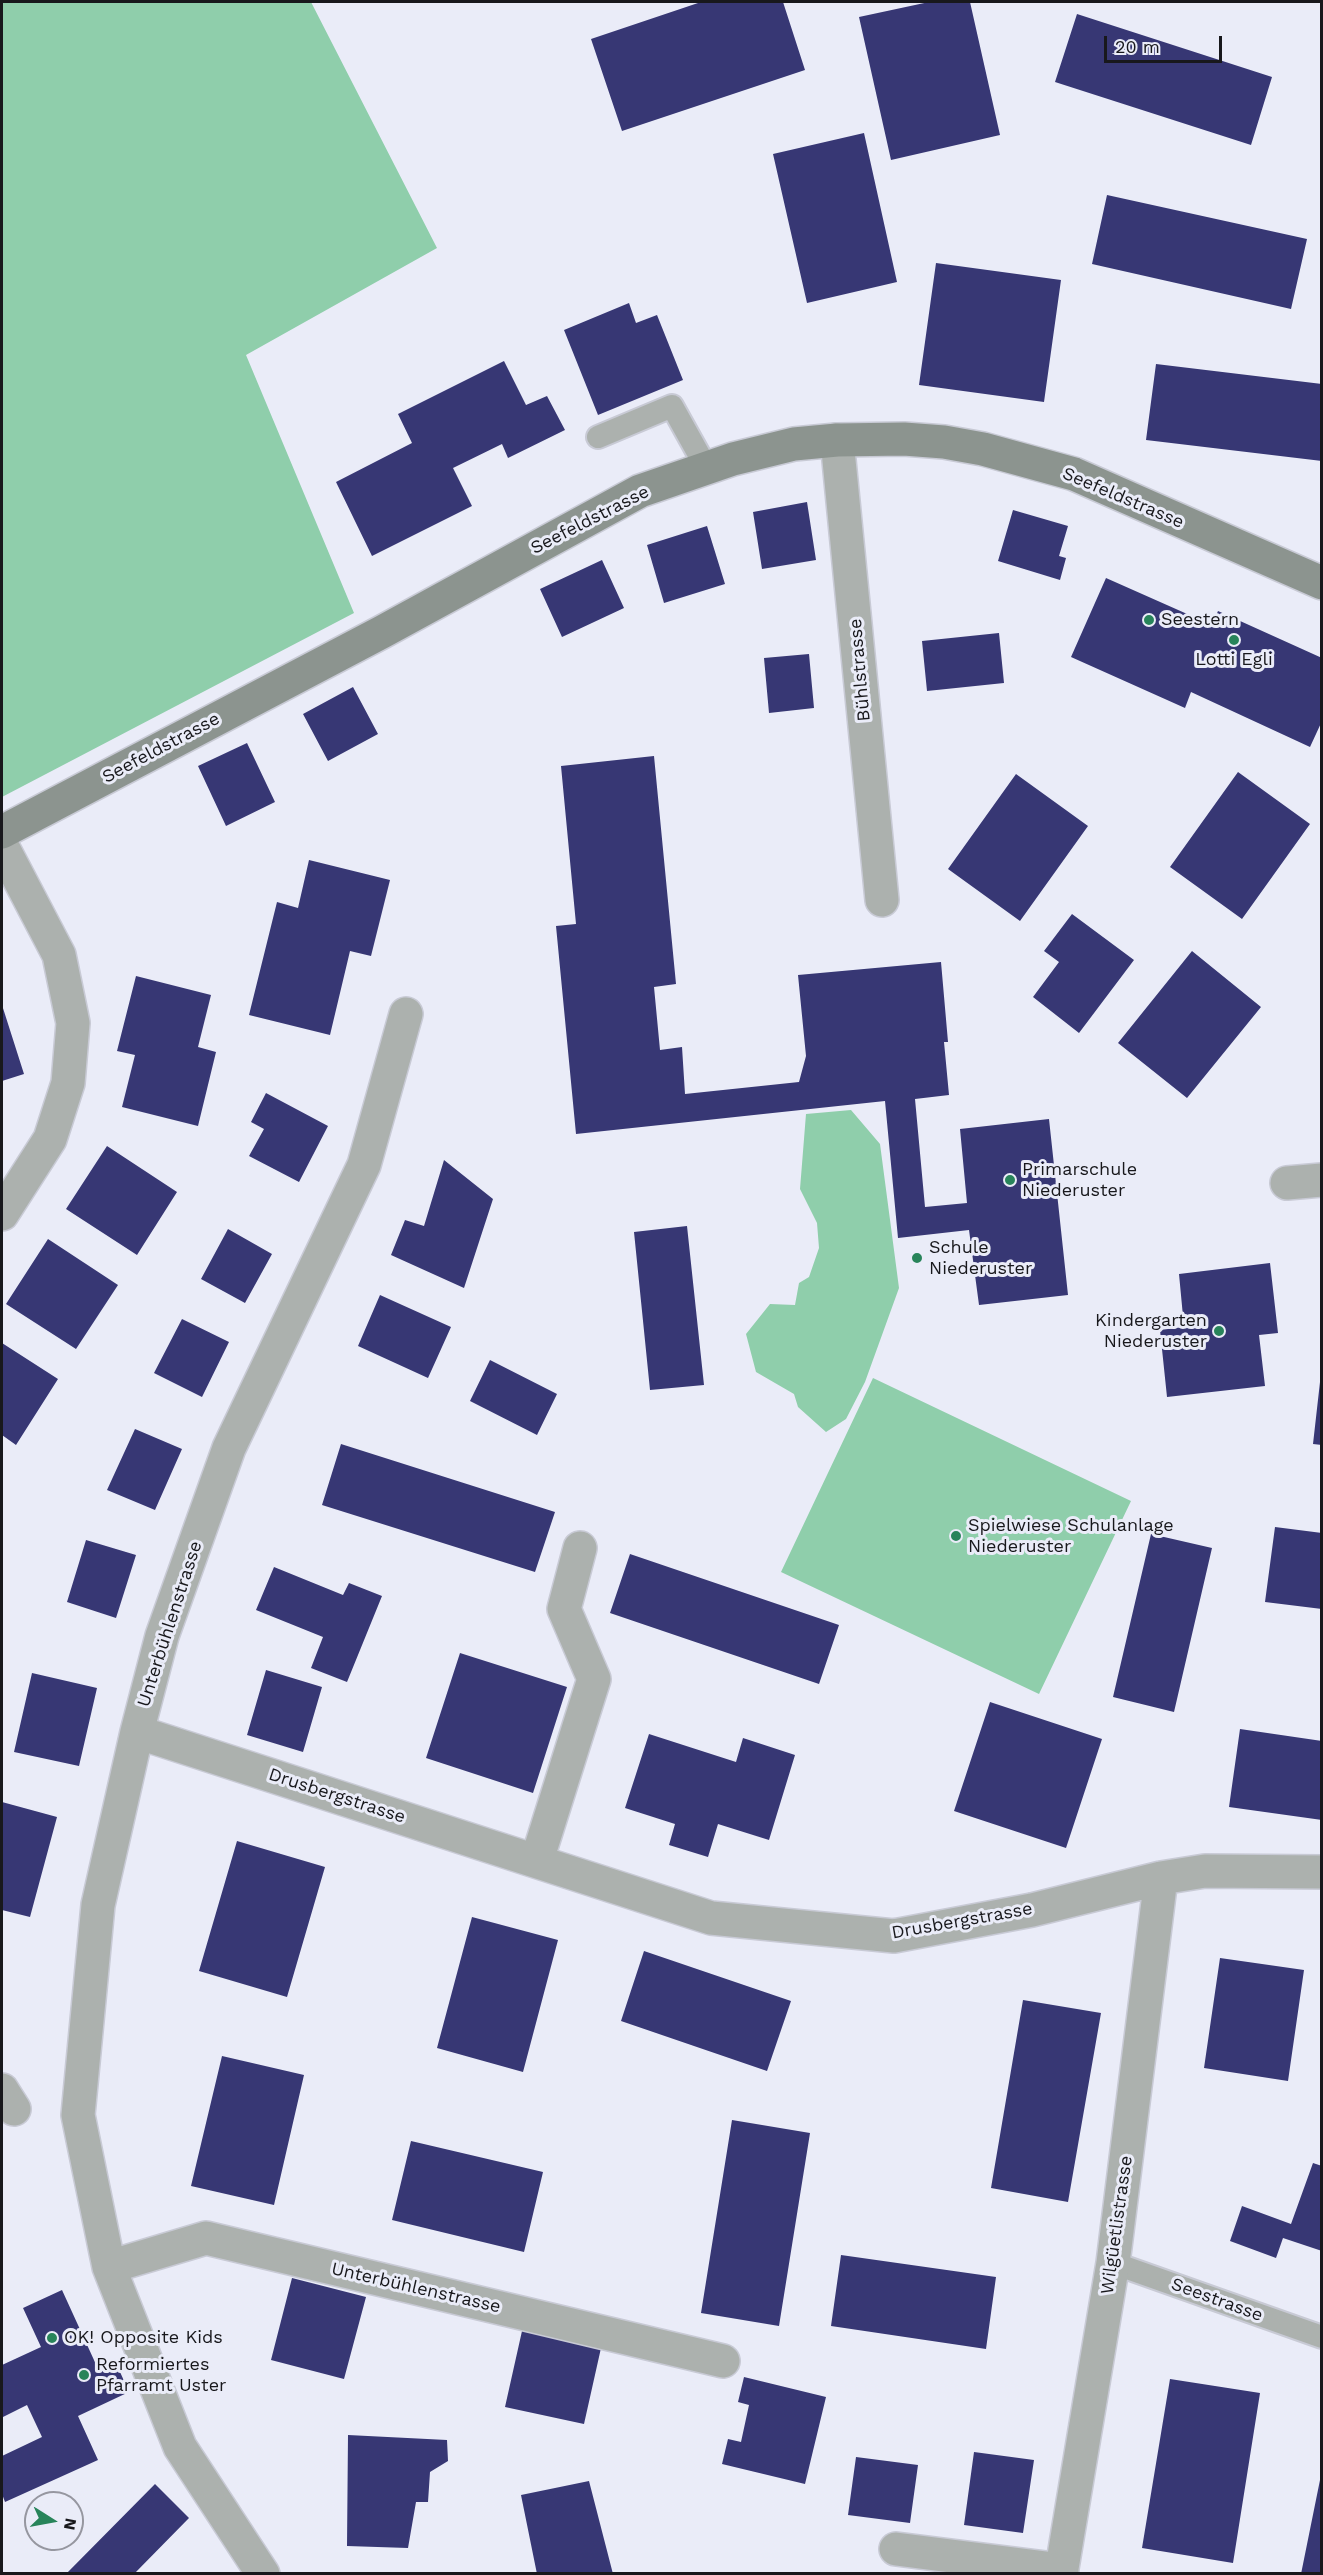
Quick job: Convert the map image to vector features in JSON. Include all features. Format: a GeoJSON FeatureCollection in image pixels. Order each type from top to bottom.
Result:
{"type":"FeatureCollection","features":[{"type":"Feature","properties":{"kind":"street","name":"Seefeldstrasse"},"geometry":{"type":"LineString","coordinates":[[2,832],[382,632],[640,491],[794,444],[837,440],[944,442],[983,449],[1074,474],[1322,583]]}},
{"type":"Feature","properties":{"kind":"street","name":"Bühlstrasse"},"geometry":{"type":"LineString","coordinates":[[837,440],[882,900]]}},
{"type":"Feature","properties":{"kind":"street"},"geometry":{"type":"LineString","coordinates":[[2,846],[59,955],[73,1023],[68,1083],[50,1138],[2,1214]]}},
{"type":"Feature","properties":{"kind":"street","name":"Unterbühlenstrasse"},"geometry":{"type":"LineString","coordinates":[[263,2574],[180,2447],[109,2267],[78,2115],[98,1905],[137,1732],[162,1636],[229,1448],[364,1165],[406,1014]]}},
{"type":"Feature","properties":{"kind":"street"},"geometry":{"type":"LineString","coordinates":[[1287,1183],[1322,1180]]}},
{"type":"Feature","properties":{"kind":"street"},"geometry":{"type":"LineString","coordinates":[[537,1860],[594,1679],[564,1609],[580,1548]]}},
{"type":"Feature","properties":{"kind":"street","name":"Drusbergstrasse"},"geometry":{"type":"LineString","coordinates":[[137,1732],[711,1918],[894,1936],[1032,1910],[1161,1878],[1205,1872],[1322,1872]]}},
{"type":"Feature","properties":{"kind":"street","name":"Wilgüetlistrasse"},"geometry":{"type":"LineString","coordinates":[[896,2549],[1062,2572],[1113,2263],[1161,1878]]}},
{"type":"Feature","properties":{"kind":"street","name":"Unterbühlenstrasse"},"geometry":{"type":"LineString","coordinates":[[109,2267],[206,2238],[723,2361]]}},
{"type":"Feature","properties":{"kind":"lane"},"geometry":{"type":"LineString","coordinates":[[598,437],[672,406],[707,469]]}},
{"type":"Feature","properties":{"kind":"lane","name":"Seestrasse"},"geometry":{"type":"LineString","coordinates":[[1113,2263],[1322,2337]]}},
{"type":"Feature","properties":{"kind":"green space"},"geometry":{"type":"Polygon","coordinates":[[[2,2],[311,2],[437,248],[246,355],[354,613],[2,797],[2,2]]]}},
{"type":"Feature","properties":{"kind":"green space"},"geometry":{"type":"Polygon","coordinates":[[[851,1110],[880,1144],[899,1288],[865,1382],[846,1419],[826,1432],[798,1407],[794,1394],[756,1372],[746,1334],[770,1304],[795,1305],[799,1283],[809,1277],[819,1248],[817,1223],[800,1189],[806,1114],[851,1110]]]}},
{"type":"Feature","properties":{"kind":"green space","name":"Spielwiese Schulanlage Niederuster"},"geometry":{"type":"Polygon","coordinates":[[[873,1378],[1131,1501],[1039,1694],[781,1572],[873,1378]]]}},
{"type":"Feature","properties":{"kind":"building"},"geometry":{"type":"Polygon","coordinates":[[[701,2],[783,2],[805,70],[622,131],[591,39],[701,2]]]}},
{"type":"Feature","properties":{"kind":"building"},"geometry":{"type":"Polygon","coordinates":[[[929,2],[970,2],[1000,135],[891,160],[859,17],[929,2]]]}},
{"type":"Feature","properties":{"kind":"building"},"geometry":{"type":"Polygon","coordinates":[[[1077,14],[1272,77],[1251,145],[1055,82],[1077,14]]]}},
{"type":"Feature","properties":{"kind":"building"},"geometry":{"type":"Polygon","coordinates":[[[864,133],[897,282],[807,303],[773,154],[864,133]]]}},
{"type":"Feature","properties":{"kind":"building"},"geometry":{"type":"Polygon","coordinates":[[[1107,195],[1307,239],[1291,309],[1092,264],[1107,195]]]}},
{"type":"Feature","properties":{"kind":"building"},"geometry":{"type":"Polygon","coordinates":[[[936,263],[1061,280],[1044,402],[919,385],[936,263]]]}},
{"type":"Feature","properties":{"kind":"building"},"geometry":{"type":"Polygon","coordinates":[[[629,303],[636,323],[657,315],[683,380],[598,415],[564,330],[629,303]]]}},
{"type":"Feature","properties":{"kind":"building"},"geometry":{"type":"Polygon","coordinates":[[[504,361],[526,405],[547,396],[565,430],[508,458],[502,444],[453,468],[472,506],[372,556],[336,482],[412,443],[398,414],[504,361]]]}},
{"type":"Feature","properties":{"kind":"building"},"geometry":{"type":"Polygon","coordinates":[[[1156,364],[1322,384],[1322,461],[1146,440],[1156,364]]]}},
{"type":"Feature","properties":{"kind":"building"},"geometry":{"type":"Polygon","coordinates":[[[807,502],[816,560],[762,569],[753,512],[807,502]]]}},
{"type":"Feature","properties":{"kind":"building"},"geometry":{"type":"Polygon","coordinates":[[[1013,510],[1068,526],[1059,556],[1066,558],[1060,580],[998,561],[1013,510]]]}},
{"type":"Feature","properties":{"kind":"building"},"geometry":{"type":"Polygon","coordinates":[[[707,526],[725,584],[664,603],[647,545],[707,526]]]}},
{"type":"Feature","properties":{"kind":"building"},"geometry":{"type":"Polygon","coordinates":[[[602,560],[624,608],[562,637],[540,589],[602,560]]]}},
{"type":"Feature","properties":{"kind":"building"},"geometry":{"type":"Polygon","coordinates":[[[1106,578],[1212,625],[1218,611],[1322,658],[1322,721],[1310,747],[1191,692],[1185,708],[1071,657],[1106,578]]]}},
{"type":"Feature","properties":{"kind":"building"},"geometry":{"type":"Polygon","coordinates":[[[999,633],[1004,683],[927,691],[922,641],[999,633]]]}},
{"type":"Feature","properties":{"kind":"building"},"geometry":{"type":"Polygon","coordinates":[[[809,654],[814,708],[769,713],[764,658],[809,654]]]}},
{"type":"Feature","properties":{"kind":"building"},"geometry":{"type":"Polygon","coordinates":[[[353,687],[378,734],[328,761],[303,714],[353,687]]]}},
{"type":"Feature","properties":{"kind":"building"},"geometry":{"type":"Polygon","coordinates":[[[247,743],[275,802],[226,826],[198,766],[247,743]]]}},
{"type":"Feature","properties":{"kind":"building"},"geometry":{"type":"Polygon","coordinates":[[[654,756],[676,984],[654,987],[660,1050],[682,1047],[685,1094],[799,1082],[806,1056],[798,975],[941,962],[948,1042],[944,1042],[949,1095],[915,1099],[925,1207],[967,1203],[960,1129],[1049,1119],[1068,1295],[979,1305],[969,1230],[898,1238],[885,1101],[576,1134],[556,926],[576,924],[561,766],[654,756]]]}},
{"type":"Feature","properties":{"kind":"building"},"geometry":{"type":"Polygon","coordinates":[[[1238,772],[1310,824],[1242,919],[1170,867],[1238,772]]]}},
{"type":"Feature","properties":{"kind":"building"},"geometry":{"type":"Polygon","coordinates":[[[1016,774],[1088,826],[1020,921],[948,869],[1016,774]]]}},
{"type":"Feature","properties":{"kind":"building"},"geometry":{"type":"Polygon","coordinates":[[[309,860],[390,880],[371,956],[350,951],[330,1035],[249,1015],[277,902],[298,908],[309,860]]]}},
{"type":"Feature","properties":{"kind":"building"},"geometry":{"type":"Polygon","coordinates":[[[1072,914],[1134,960],[1079,1033],[1033,997],[1059,962],[1044,951],[1072,914]]]}},
{"type":"Feature","properties":{"kind":"building"},"geometry":{"type":"Polygon","coordinates":[[[1192,951],[1261,1007],[1187,1098],[1118,1043],[1192,951]]]}},
{"type":"Feature","properties":{"kind":"building"},"geometry":{"type":"Polygon","coordinates":[[[136,976],[211,995],[198,1047],[216,1052],[198,1126],[122,1107],[135,1055],[117,1051],[136,976]]]}},
{"type":"Feature","properties":{"kind":"building"},"geometry":{"type":"Polygon","coordinates":[[[2,1005],[24,1074],[2,1081],[2,1005]]]}},
{"type":"Feature","properties":{"kind":"building"},"geometry":{"type":"Polygon","coordinates":[[[266,1093],[328,1126],[299,1182],[249,1156],[264,1129],[251,1122],[266,1093]]]}},
{"type":"Feature","properties":{"kind":"building"},"geometry":{"type":"Polygon","coordinates":[[[107,1146],[177,1192],[137,1255],[66,1209],[107,1146]]]}},
{"type":"Feature","properties":{"kind":"building"},"geometry":{"type":"Polygon","coordinates":[[[444,1160],[493,1199],[464,1288],[391,1255],[405,1220],[424,1226],[444,1160]]]}},
{"type":"Feature","properties":{"kind":"building"},"geometry":{"type":"Polygon","coordinates":[[[687,1226],[704,1385],[650,1390],[634,1232],[687,1226]]]}},
{"type":"Feature","properties":{"kind":"building"},"geometry":{"type":"Polygon","coordinates":[[[228,1229],[272,1254],[245,1303],[201,1279],[228,1229]]]}},
{"type":"Feature","properties":{"kind":"building"},"geometry":{"type":"Polygon","coordinates":[[[48,1239],[118,1285],[76,1349],[6,1304],[48,1239]]]}},
{"type":"Feature","properties":{"kind":"building","name":"Kindergarten Niederuster"},"geometry":{"type":"Polygon","coordinates":[[[1270,1263],[1278,1333],[1259,1335],[1265,1386],[1167,1397],[1160,1330],[1184,1327],[1179,1274],[1270,1263]]]}},
{"type":"Feature","properties":{"kind":"building"},"geometry":{"type":"Polygon","coordinates":[[[380,1295],[451,1327],[428,1378],[358,1346],[380,1295]]]}},
{"type":"Feature","properties":{"kind":"building"},"geometry":{"type":"Polygon","coordinates":[[[182,1319],[229,1342],[202,1397],[154,1373],[182,1319]]]}},
{"type":"Feature","properties":{"kind":"building"},"geometry":{"type":"Polygon","coordinates":[[[2,1343],[58,1379],[16,1445],[2,1435],[2,1343]]]}},
{"type":"Feature","properties":{"kind":"building"},"geometry":{"type":"Polygon","coordinates":[[[490,1360],[557,1394],[537,1435],[470,1401],[490,1360]]]}},
{"type":"Feature","properties":{"kind":"building"},"geometry":{"type":"Polygon","coordinates":[[[1320,1382],[1322,1382],[1322,1445],[1313,1444],[1320,1382]]]}},
{"type":"Feature","properties":{"kind":"building"},"geometry":{"type":"Polygon","coordinates":[[[135,1429],[182,1449],[155,1510],[107,1490],[135,1429]]]}},
{"type":"Feature","properties":{"kind":"building"},"geometry":{"type":"Polygon","coordinates":[[[341,1444],[555,1512],[535,1572],[322,1505],[341,1444]]]}},
{"type":"Feature","properties":{"kind":"building"},"geometry":{"type":"Polygon","coordinates":[[[1275,1527],[1322,1533],[1322,1609],[1265,1602],[1275,1527]]]}},
{"type":"Feature","properties":{"kind":"building"},"geometry":{"type":"Polygon","coordinates":[[[1151,1534],[1212,1548],[1174,1712],[1113,1697],[1151,1534]]]}},
{"type":"Feature","properties":{"kind":"building"},"geometry":{"type":"Polygon","coordinates":[[[86,1540],[136,1555],[116,1618],[67,1602],[86,1540]]]}},
{"type":"Feature","properties":{"kind":"building"},"geometry":{"type":"Polygon","coordinates":[[[630,1554],[839,1625],[819,1684],[610,1613],[630,1554]]]}},
{"type":"Feature","properties":{"kind":"building"},"geometry":{"type":"Polygon","coordinates":[[[274,1567],[343,1595],[349,1583],[382,1596],[347,1682],[311,1668],[323,1637],[256,1610],[274,1567]]]}},
{"type":"Feature","properties":{"kind":"building"},"geometry":{"type":"Polygon","coordinates":[[[460,1653],[567,1687],[533,1793],[426,1758],[460,1653]]]}},
{"type":"Feature","properties":{"kind":"building"},"geometry":{"type":"Polygon","coordinates":[[[266,1670],[322,1687],[303,1752],[247,1735],[266,1670]]]}},
{"type":"Feature","properties":{"kind":"building"},"geometry":{"type":"Polygon","coordinates":[[[32,1673],[97,1688],[79,1766],[14,1752],[32,1673]]]}},
{"type":"Feature","properties":{"kind":"building"},"geometry":{"type":"Polygon","coordinates":[[[990,1702],[1102,1739],[1066,1848],[954,1811],[990,1702]]]}},
{"type":"Feature","properties":{"kind":"building"},"geometry":{"type":"Polygon","coordinates":[[[1240,1729],[1322,1741],[1322,1820],[1229,1807],[1240,1729]]]}},
{"type":"Feature","properties":{"kind":"building"},"geometry":{"type":"Polygon","coordinates":[[[649,1734],[736,1762],[743,1738],[795,1755],[769,1840],[718,1824],[708,1857],[669,1845],[675,1824],[625,1808],[649,1734]]]}},
{"type":"Feature","properties":{"kind":"building"},"geometry":{"type":"Polygon","coordinates":[[[2,1802],[57,1817],[30,1917],[2,1910],[2,1802]]]}},
{"type":"Feature","properties":{"kind":"building"},"geometry":{"type":"Polygon","coordinates":[[[237,1841],[325,1867],[287,1997],[199,1971],[237,1841]]]}},
{"type":"Feature","properties":{"kind":"building"},"geometry":{"type":"Polygon","coordinates":[[[472,1917],[558,1940],[523,2072],[437,2048],[472,1917]]]}},
{"type":"Feature","properties":{"kind":"building"},"geometry":{"type":"Polygon","coordinates":[[[644,1951],[791,2001],[767,2071],[621,2021],[644,1951]]]}},
{"type":"Feature","properties":{"kind":"building"},"geometry":{"type":"Polygon","coordinates":[[[1220,1958],[1304,1970],[1288,2081],[1204,2068],[1220,1958]]]}},
{"type":"Feature","properties":{"kind":"building"},"geometry":{"type":"Polygon","coordinates":[[[1023,2000],[1101,2013],[1068,2202],[991,2188],[1023,2000]]]}},
{"type":"Feature","properties":{"kind":"building"},"geometry":{"type":"Polygon","coordinates":[[[222,2056],[304,2075],[274,2205],[191,2186],[222,2056]]]}},
{"type":"Feature","properties":{"kind":"building"},"geometry":{"type":"Polygon","coordinates":[[[732,2120],[810,2133],[779,2326],[701,2313],[732,2120]]]}},
{"type":"Feature","properties":{"kind":"building"},"geometry":{"type":"Polygon","coordinates":[[[411,2141],[543,2172],[524,2252],[392,2220],[411,2141]]]}},
{"type":"Feature","properties":{"kind":"building"},"geometry":{"type":"Polygon","coordinates":[[[1313,2163],[1322,2166],[1322,2251],[1283,2238],[1276,2258],[1230,2241],[1242,2206],[1291,2224],[1313,2163]]]}},
{"type":"Feature","properties":{"kind":"building"},"geometry":{"type":"Polygon","coordinates":[[[841,2255],[996,2277],[986,2349],[831,2326],[841,2255]]]}},
{"type":"Feature","properties":{"kind":"building"},"geometry":{"type":"Polygon","coordinates":[[[292,2278],[366,2297],[344,2379],[271,2360],[292,2278]]]}},
{"type":"Feature","properties":{"kind":"building"},"geometry":{"type":"Polygon","coordinates":[[[62,2290],[99,2371],[116,2363],[129,2392],[78,2416],[98,2460],[29,2491],[24,2491],[24,2493],[5,2502],[2,2494],[2,2456],[42,2437],[27,2405],[3,2417],[2,2365],[41,2347],[23,2308],[62,2290]]]}},
{"type":"Feature","properties":{"kind":"building"},"geometry":{"type":"Polygon","coordinates":[[[522,2331],[601,2348],[584,2424],[505,2407],[522,2331]]]}},
{"type":"Feature","properties":{"kind":"building"},"geometry":{"type":"Polygon","coordinates":[[[744,2377],[826,2397],[805,2484],[722,2464],[728,2439],[741,2442],[749,2405],[738,2402],[744,2377]]]}},
{"type":"Feature","properties":{"kind":"building"},"geometry":{"type":"Polygon","coordinates":[[[1170,2379],[1260,2393],[1233,2563],[1142,2548],[1170,2379]]]}},
{"type":"Feature","properties":{"kind":"building"},"geometry":{"type":"Polygon","coordinates":[[[348,2435],[447,2440],[448,2461],[430,2472],[428,2502],[416,2502],[408,2548],[347,2546],[348,2435]]]}},
{"type":"Feature","properties":{"kind":"building"},"geometry":{"type":"Polygon","coordinates":[[[974,2452],[1034,2460],[1023,2533],[964,2525],[974,2452]]]}},
{"type":"Feature","properties":{"kind":"building"},"geometry":{"type":"Polygon","coordinates":[[[856,2457],[918,2465],[910,2523],[848,2515],[856,2457]]]}},
{"type":"Feature","properties":{"kind":"building"},"geometry":{"type":"Polygon","coordinates":[[[1320,2480],[1322,2574],[1301,2574],[1320,2480]]]}},
{"type":"Feature","properties":{"kind":"building"},"geometry":{"type":"Polygon","coordinates":[[[589,2481],[613,2574],[537,2574],[521,2495],[589,2481]]]}},
{"type":"Feature","properties":{"kind":"building"},"geometry":{"type":"Polygon","coordinates":[[[155,2484],[189,2518],[134,2574],[66,2574],[155,2484]]]}},
{"type":"Feature","properties":{"kind":"place","name":"Seestern"},"geometry":{"type":"Point","coordinates":[1149,620]}},
{"type":"Feature","properties":{"kind":"place","name":"Lotti Egli"},"geometry":{"type":"Point","coordinates":[1234,640]}},
{"type":"Feature","properties":{"kind":"place","name":"Primarschule Niederuster"},"geometry":{"type":"Point","coordinates":[1010,1180]}},
{"type":"Feature","properties":{"kind":"place","name":"Schule Niederuster"},"geometry":{"type":"Point","coordinates":[917,1258]}},
{"type":"Feature","properties":{"kind":"place","name":"Kindergarten Niederuster"},"geometry":{"type":"Point","coordinates":[1219,1331]}},
{"type":"Feature","properties":{"kind":"place","name":"Spielwiese Schulanlage Niederuster"},"geometry":{"type":"Point","coordinates":[956,1536]}},
{"type":"Feature","properties":{"kind":"place","name":"OK! Opposite Kids"},"geometry":{"type":"Point","coordinates":[52,2338]}},
{"type":"Feature","properties":{"kind":"place","name":"Reformiertes Pfarramt Uster"},"geometry":{"type":"Point","coordinates":[84,2375]}}]}
